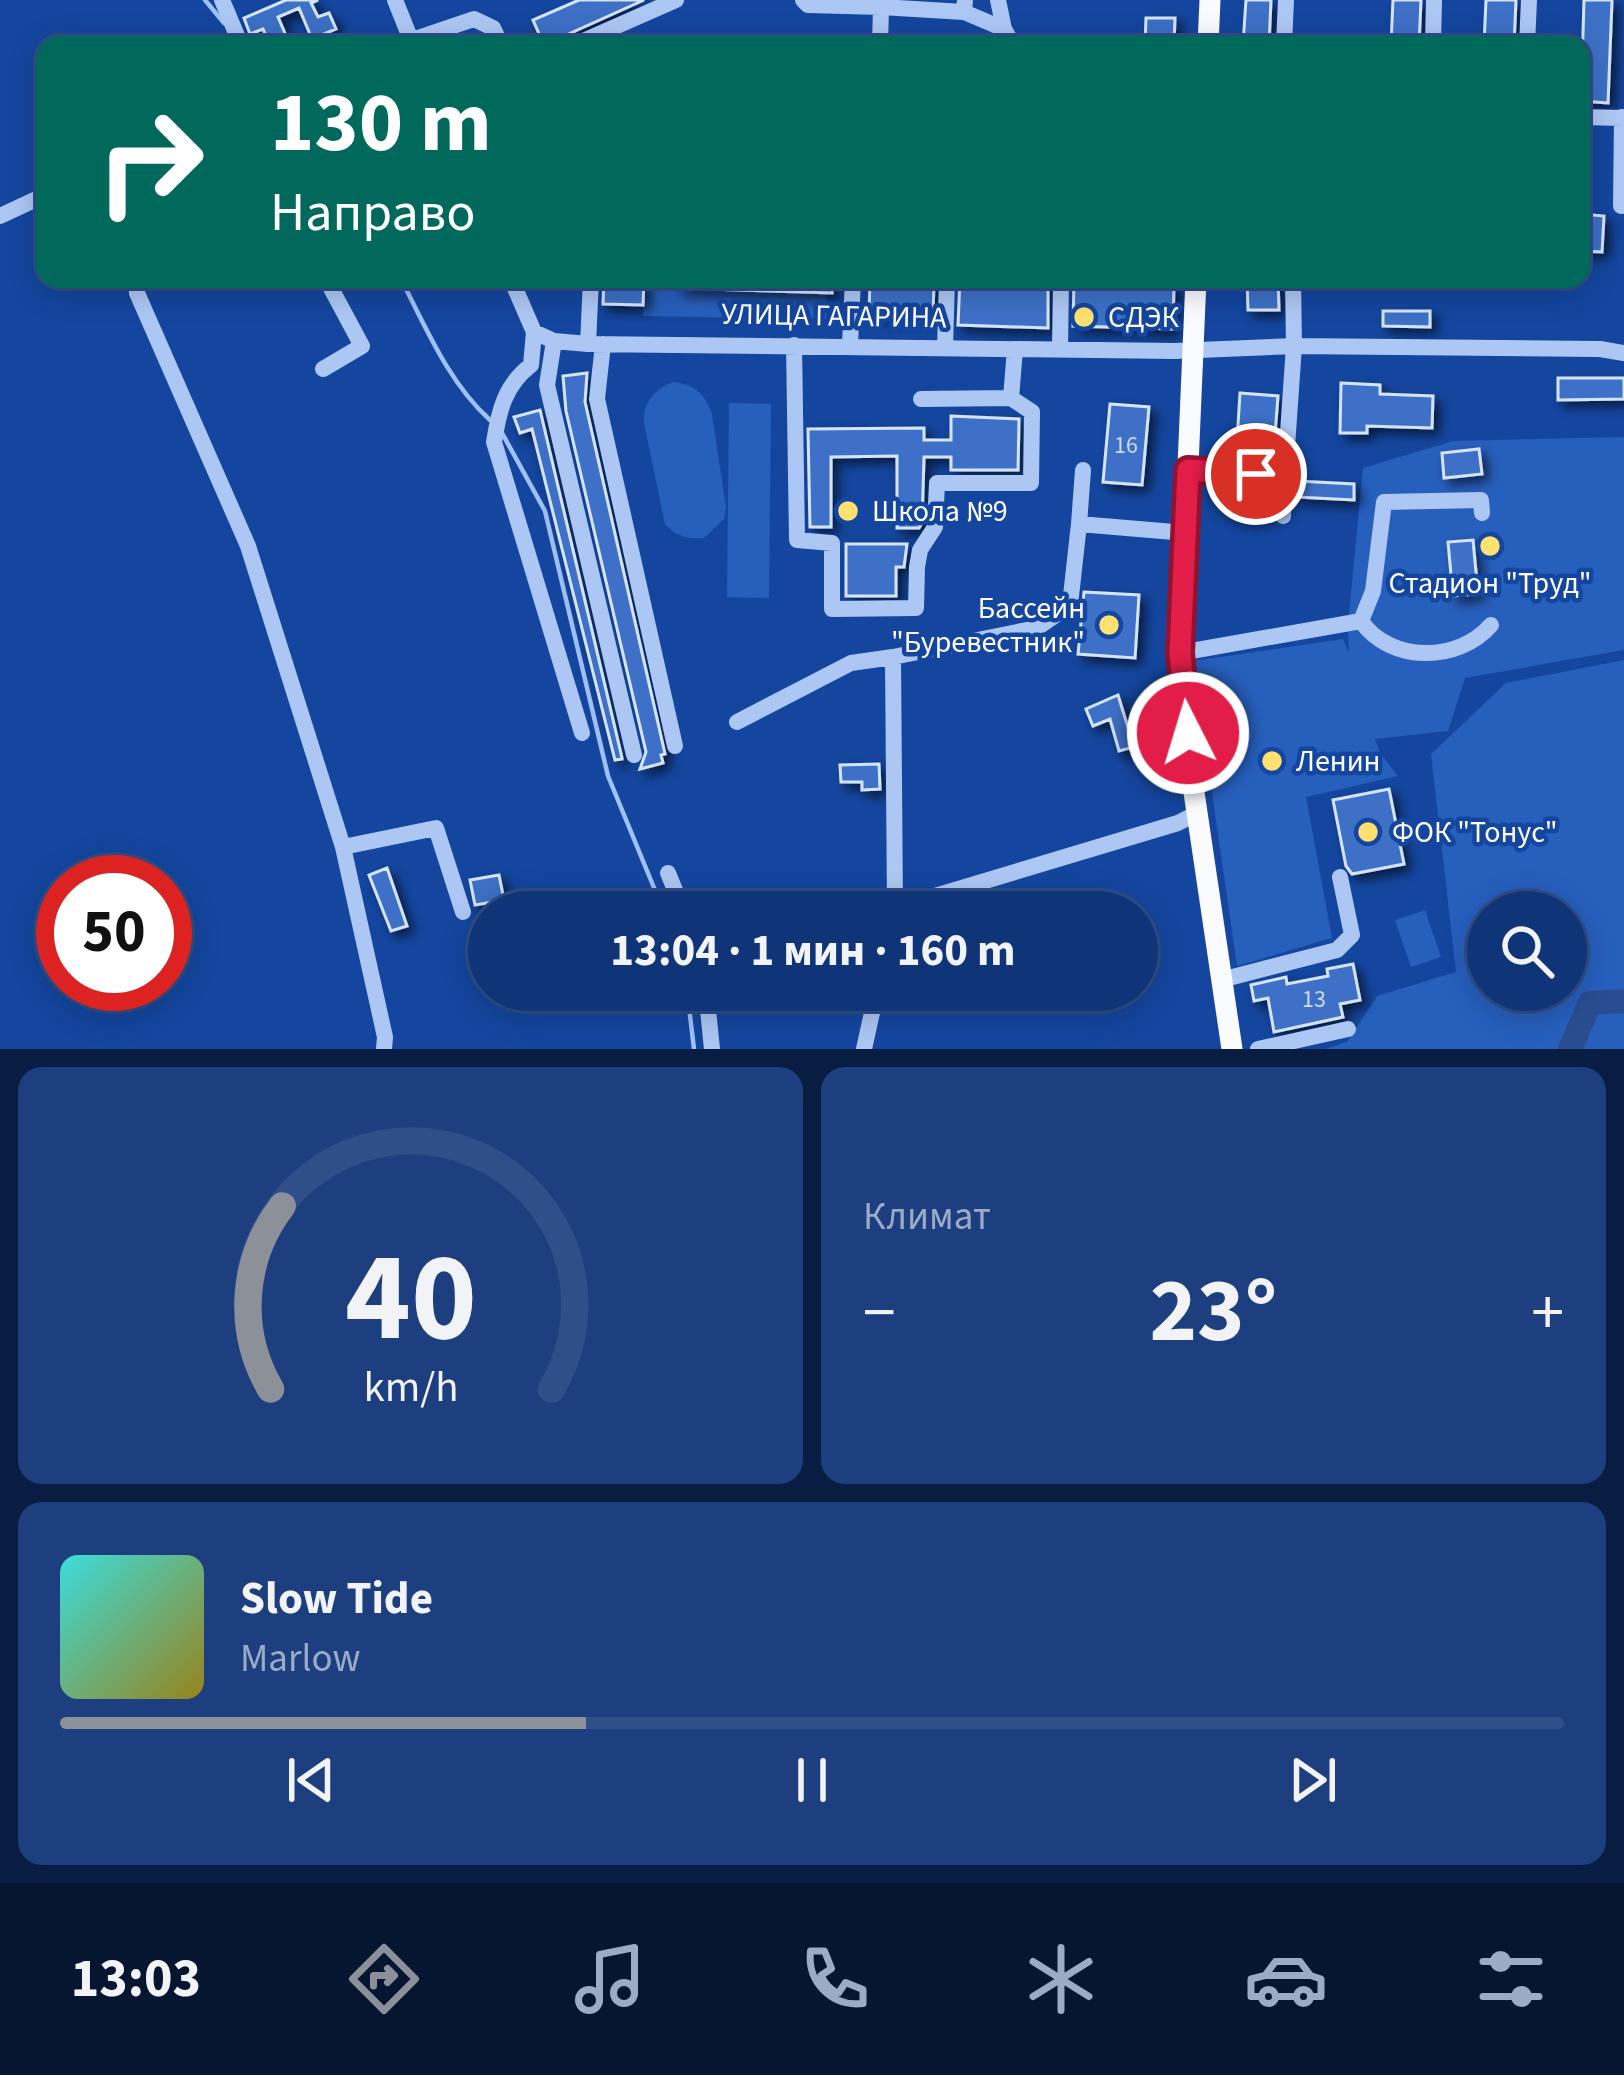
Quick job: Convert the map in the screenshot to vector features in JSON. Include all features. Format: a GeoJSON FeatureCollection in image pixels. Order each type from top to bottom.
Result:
{"type":"FeatureCollection","features":[{"type":"Feature","properties":{"kind":"main road"},"geometry":{"type":"LineString","coordinates":[[1208,36],[1210,0]]}},
{"type":"Feature","properties":{"kind":"main road"},"geometry":{"type":"LineString","coordinates":[[1195,288],[1180,653],[1197,813],[1232,1049]]}},
{"type":"Feature","properties":{"kind":"street"},"geometry":{"type":"LineString","coordinates":[[222,0],[237,36]]}},
{"type":"Feature","properties":{"kind":"street"},"geometry":{"type":"LineString","coordinates":[[395,0],[405,36]]}},
{"type":"Feature","properties":{"kind":"street"},"geometry":{"type":"LineString","coordinates":[[594,36],[676,0]]}},
{"type":"Feature","properties":{"kind":"street"},"geometry":{"type":"LineString","coordinates":[[803,0],[808,5],[965,6],[1007,36]]}},
{"type":"Feature","properties":{"kind":"street"},"geometry":{"type":"LineString","coordinates":[[998,0],[1008,36]]}},
{"type":"Feature","properties":{"kind":"street"},"geometry":{"type":"LineString","coordinates":[[1284,36],[1286,0]]}},
{"type":"Feature","properties":{"kind":"street"},"geometry":{"type":"LineString","coordinates":[[1433,36],[1434,0]]}},
{"type":"Feature","properties":{"kind":"street"},"geometry":{"type":"LineString","coordinates":[[1527,36],[1529,0]]}},
{"type":"Feature","properties":{"kind":"street"},"geometry":{"type":"LineString","coordinates":[[880,36],[881,7]]}},
{"type":"Feature","properties":{"kind":"street"},"geometry":{"type":"LineString","coordinates":[[427,36],[474,19],[493,28],[497,36]]}},
{"type":"Feature","properties":{"kind":"street"},"geometry":{"type":"LineString","coordinates":[[1590,116],[1623,117],[1621,206]]}},
{"type":"Feature","properties":{"kind":"street"},"geometry":{"type":"LineString","coordinates":[[0,216],[36,199]]}},
{"type":"Feature","properties":{"kind":"street"},"geometry":{"type":"LineString","coordinates":[[137,288],[248,547],[343,847],[384,1049]]}},
{"type":"Feature","properties":{"kind":"street"},"geometry":{"type":"LineString","coordinates":[[323,369],[362,346],[331,288]]}},
{"type":"Feature","properties":{"kind":"street"},"geometry":{"type":"LineString","coordinates":[[515,288],[534,332],[531,365],[511,380],[494,442],[582,733]]}},
{"type":"Feature","properties":{"kind":"street"},"geometry":{"type":"LineString","coordinates":[[592,288],[598,399],[676,746]]}},
{"type":"Feature","properties":{"kind":"street"},"geometry":{"type":"LineString","coordinates":[[850,345],[853,288]]}},
{"type":"Feature","properties":{"kind":"street"},"geometry":{"type":"LineString","coordinates":[[945,348],[947,288]]}},
{"type":"Feature","properties":{"kind":"street"},"geometry":{"type":"LineString","coordinates":[[1060,349],[1061,288]]}},
{"type":"Feature","properties":{"kind":"street"},"geometry":{"type":"LineString","coordinates":[[1282,516],[1294,346],[1293,288]]}},
{"type":"Feature","properties":{"kind":"street","name":"УЛИЦА ГАГАРИНА"},"geometry":{"type":"LineString","coordinates":[[534,332],[554,341],[596,344],[1016,349],[1294,346],[1624,353]]}},
{"type":"Feature","properties":{"kind":"street"},"geometry":{"type":"LineString","coordinates":[[554,341],[547,385],[634,755]]}},
{"type":"Feature","properties":{"kind":"street"},"geometry":{"type":"LineString","coordinates":[[794,345],[797,540],[832,543],[832,609],[916,608],[916,567],[920,550],[935,527],[937,483],[1031,483],[1032,412],[1011,398],[921,399]]}},
{"type":"Feature","properties":{"kind":"street"},"geometry":{"type":"LineString","coordinates":[[1011,398],[1016,349]]}},
{"type":"Feature","properties":{"kind":"street"},"geometry":{"type":"LineString","coordinates":[[737,722],[851,663],[1037,628],[1070,605],[1083,470]]}},
{"type":"Feature","properties":{"kind":"street"},"geometry":{"type":"LineString","coordinates":[[1188,470],[1285,476]]}},
{"type":"Feature","properties":{"kind":"street"},"geometry":{"type":"LineString","coordinates":[[1361,621],[1373,591],[1384,502],[1481,500],[1482,513]]}},
{"type":"Feature","properties":{"kind":"street"},"geometry":{"type":"LineString","coordinates":[[1079,524],[1186,533]]}},
{"type":"Feature","properties":{"kind":"street"},"geometry":{"type":"LineString","coordinates":[[1361,621],[1370,635],[1394,649],[1427,654],[1459,649],[1479,639],[1490,625]]}},
{"type":"Feature","properties":{"kind":"street"},"geometry":{"type":"LineString","coordinates":[[1180,653],[1361,621]]}},
{"type":"Feature","properties":{"kind":"street"},"geometry":{"type":"LineString","coordinates":[[893,657],[895,891]]}},
{"type":"Feature","properties":{"kind":"street"},"geometry":{"type":"LineString","coordinates":[[957,891],[1178,823],[1197,813]]}},
{"type":"Feature","properties":{"kind":"street"},"geometry":{"type":"LineString","coordinates":[[343,847],[436,828],[463,912]]}},
{"type":"Feature","properties":{"kind":"street"},"geometry":{"type":"LineString","coordinates":[[668,873],[675,891]]}},
{"type":"Feature","properties":{"kind":"street"},"geometry":{"type":"LineString","coordinates":[[1221,980],[1336,950],[1352,935],[1340,877]]}},
{"type":"Feature","properties":{"kind":"street"},"geometry":{"type":"LineString","coordinates":[[708,1011],[712,1049]]}},
{"type":"Feature","properties":{"kind":"street"},"geometry":{"type":"LineString","coordinates":[[864,1049],[872,1011]]}},
{"type":"Feature","properties":{"kind":"street"},"geometry":{"type":"LineString","coordinates":[[1258,1049],[1348,1029]]}},
{"type":"Feature","properties":{"kind":"shaded area"},"geometry":{"type":"Polygon","coordinates":[[[644,288],[827,293],[826,319],[643,316],[644,288]]]}},
{"type":"Feature","properties":{"kind":"shaded area"},"geometry":{"type":"Polygon","coordinates":[[[673,382],[698,392],[712,415],[726,507],[724,519],[704,538],[683,536],[665,524],[644,423],[651,397],[673,382]]]}},
{"type":"Feature","properties":{"kind":"shaded area"},"geometry":{"type":"Polygon","coordinates":[[[729,403],[771,404],[769,598],[727,597],[729,403]]]}},
{"type":"Feature","properties":{"kind":"shaded area","name":"Стадион \"Труд\""},"geometry":{"type":"Polygon","coordinates":[[[1624,437],[1624,650],[1465,678],[1448,731],[1375,739],[1398,776],[1306,797],[1332,938],[1237,966],[1193,661],[1343,639],[1349,653],[1363,468],[1453,441],[1624,437]]]}},
{"type":"Feature","properties":{"kind":"shaded area"},"geometry":{"type":"Polygon","coordinates":[[[1624,660],[1624,1049],[1325,1049],[1347,1042],[1377,996],[1456,972],[1431,754],[1506,683],[1624,660]]]}},
{"type":"Feature","properties":{"kind":"shaded area"},"geometry":{"type":"Polygon","coordinates":[[[1425,910],[1441,957],[1411,967],[1395,920],[1425,910]]]}},
{"type":"Feature","properties":{"kind":"building"},"geometry":{"type":"Polygon","coordinates":[[[286,0],[318,0],[311,3],[318,17],[329,13],[336,29],[311,36],[299,8],[278,17],[286,36],[266,36],[263,29],[250,34],[244,18],[286,0]]]}},
{"type":"Feature","properties":{"kind":"building"},"geometry":{"type":"Polygon","coordinates":[[[579,0],[644,0],[564,36],[540,36],[533,20],[579,0]]]}},
{"type":"Feature","properties":{"kind":"building"},"geometry":{"type":"Polygon","coordinates":[[[1246,0],[1271,0],[1269,36],[1244,36],[1246,0]]]}},
{"type":"Feature","properties":{"kind":"building"},"geometry":{"type":"Polygon","coordinates":[[[1393,0],[1421,0],[1419,36],[1391,36],[1393,0]]]}},
{"type":"Feature","properties":{"kind":"building"},"geometry":{"type":"Polygon","coordinates":[[[1486,0],[1516,0],[1514,36],[1484,36],[1486,0]]]}},
{"type":"Feature","properties":{"kind":"building"},"geometry":{"type":"Polygon","coordinates":[[[1584,0],[1612,0],[1608,103],[1590,102],[1590,36],[1583,36],[1584,0]]]}},
{"type":"Feature","properties":{"kind":"building"},"geometry":{"type":"Polygon","coordinates":[[[1146,18],[1175,18],[1174,36],[1145,36],[1146,18]]]}},
{"type":"Feature","properties":{"kind":"building"},"geometry":{"type":"Polygon","coordinates":[[[1590,215],[1604,216],[1602,252],[1590,251],[1590,215]]]}},
{"type":"Feature","properties":{"kind":"building"},"geometry":{"type":"Polygon","coordinates":[[[604,288],[644,288],[643,305],[603,304],[604,288]]]}},
{"type":"Feature","properties":{"kind":"building"},"geometry":{"type":"Polygon","coordinates":[[[679,288],[832,288],[832,293],[679,288]]]}},
{"type":"Feature","properties":{"kind":"building"},"geometry":{"type":"Polygon","coordinates":[[[870,288],[934,288],[933,316],[869,314],[870,288]]]}},
{"type":"Feature","properties":{"kind":"building"},"geometry":{"type":"Polygon","coordinates":[[[960,288],[1048,288],[1048,328],[958,325],[960,288]]]}},
{"type":"Feature","properties":{"kind":"building"},"geometry":{"type":"Polygon","coordinates":[[[1074,288],[1174,288],[1173,329],[1073,326],[1074,288]]]}},
{"type":"Feature","properties":{"kind":"building"},"geometry":{"type":"Polygon","coordinates":[[[1247,288],[1278,288],[1279,310],[1248,310],[1247,288]]]}},
{"type":"Feature","properties":{"kind":"building"},"geometry":{"type":"Polygon","coordinates":[[[1383,311],[1430,311],[1430,327],[1383,326],[1383,311]]]}},
{"type":"Feature","properties":{"kind":"building"},"geometry":{"type":"Polygon","coordinates":[[[587,373],[585,402],[665,754],[661,755],[663,763],[640,769],[646,752],[566,411],[563,376],[587,373]]]}},
{"type":"Feature","properties":{"kind":"building"},"geometry":{"type":"Polygon","coordinates":[[[1558,378],[1624,378],[1624,399],[1558,400],[1558,378]]]}},
{"type":"Feature","properties":{"kind":"building"},"geometry":{"type":"Polygon","coordinates":[[[1341,383],[1380,385],[1380,394],[1433,396],[1432,428],[1367,426],[1367,433],[1340,433],[1341,383]]]}},
{"type":"Feature","properties":{"kind":"building"},"geometry":{"type":"Polygon","coordinates":[[[1240,393],[1278,396],[1273,460],[1236,457],[1240,393]]]}},
{"type":"Feature","properties":{"kind":"building"},"geometry":{"type":"Polygon","coordinates":[[[1110,404],[1149,407],[1142,485],[1103,482],[1110,404]]]}},
{"type":"Feature","properties":{"kind":"building"},"geometry":{"type":"Polygon","coordinates":[[[540,410],[622,759],[615,760],[532,429],[520,433],[514,417],[540,410]]]}},
{"type":"Feature","properties":{"kind":"building"},"geometry":{"type":"Polygon","coordinates":[[[951,416],[1019,419],[1018,470],[951,470],[951,457],[924,457],[922,523],[919,528],[897,528],[897,456],[831,457],[831,527],[810,527],[808,429],[924,428],[924,440],[951,440],[951,416]]]}},
{"type":"Feature","properties":{"kind":"building"},"geometry":{"type":"Polygon","coordinates":[[[1479,449],[1482,474],[1444,478],[1442,453],[1479,449]]]}},
{"type":"Feature","properties":{"kind":"building"},"geometry":{"type":"Polygon","coordinates":[[[1297,481],[1354,484],[1354,500],[1297,497],[1297,481]]]}},
{"type":"Feature","properties":{"kind":"building"},"geometry":{"type":"Polygon","coordinates":[[[1473,540],[1478,594],[1453,596],[1448,542],[1473,540]]]}},
{"type":"Feature","properties":{"kind":"building"},"geometry":{"type":"Polygon","coordinates":[[[846,544],[907,544],[904,567],[896,567],[896,596],[846,596],[846,544]]]}},
{"type":"Feature","properties":{"kind":"building","name":"Бассейн \"Буревестник\""},"geometry":{"type":"Polygon","coordinates":[[[1084,592],[1139,595],[1135,658],[1078,654],[1084,592]]]}},
{"type":"Feature","properties":{"kind":"building"},"geometry":{"type":"Polygon","coordinates":[[[1118,695],[1134,747],[1119,751],[1110,719],[1093,726],[1086,709],[1118,695]]]}},
{"type":"Feature","properties":{"kind":"building"},"geometry":{"type":"Polygon","coordinates":[[[879,764],[880,789],[862,790],[862,782],[841,782],[840,765],[879,764]]]}},
{"type":"Feature","properties":{"kind":"building","name":"ФОК \"Тонус\""},"geometry":{"type":"Polygon","coordinates":[[[1389,789],[1404,864],[1352,874],[1346,866],[1333,800],[1389,789]]]}},
{"type":"Feature","properties":{"kind":"building"},"geometry":{"type":"Polygon","coordinates":[[[387,868],[407,926],[391,931],[369,875],[387,868]]]}},
{"type":"Feature","properties":{"kind":"building"},"geometry":{"type":"Polygon","coordinates":[[[499,875],[502,891],[472,891],[470,880],[499,875]]]}},
{"type":"Feature","properties":{"kind":"building"},"geometry":{"type":"Polygon","coordinates":[[[1353,964],[1360,1000],[1340,1004],[1343,1017],[1274,1032],[1268,998],[1254,1001],[1251,985],[1286,977],[1287,984],[1328,976],[1327,969],[1353,964]]]}},
{"type":"Feature","properties":{"kind":"waterway"},"geometry":{"type":"LineString","coordinates":[[205,0],[224,23]]}},
{"type":"Feature","properties":{"kind":"waterway"},"geometry":{"type":"LineString","coordinates":[[406,288],[450,372],[490,420]]}},
{"type":"Feature","properties":{"kind":"waterway"},"geometry":{"type":"LineString","coordinates":[[502,433],[545,511],[608,776],[655,891]]}},
{"type":"Feature","properties":{"kind":"waterway"},"geometry":{"type":"LineString","coordinates":[[1570,1049],[1590,1003],[1624,1001]]}},
{"type":"Feature","properties":{"kind":"waterway"},"geometry":{"type":"LineString","coordinates":[[689,1011],[694,1049]]}},
{"type":"Feature","properties":{"kind":"place","name":"СДЭК"},"geometry":{"type":"Point","coordinates":[1084,317]}},
{"type":"Feature","properties":{"kind":"place","name":"Школа №9"},"geometry":{"type":"Point","coordinates":[848,511]}},
{"type":"Feature","properties":{"kind":"place","name":"Стадион \"Труд\""},"geometry":{"type":"Point","coordinates":[1490,546]}},
{"type":"Feature","properties":{"kind":"place","name":"Бассейн \"Буревестник\""},"geometry":{"type":"Point","coordinates":[1109,625]}},
{"type":"Feature","properties":{"kind":"place","name":"Ленин"},"geometry":{"type":"Point","coordinates":[1272,761]}},
{"type":"Feature","properties":{"kind":"place","name":"ФОК \"Тонус\""},"geometry":{"type":"Point","coordinates":[1368,832]}},
{"type":"Feature","properties":{"kind":"route"},"geometry":{"type":"LineString","coordinates":[[1188,733],[1180,653],[1188,470],[1256,474]]}}]}
